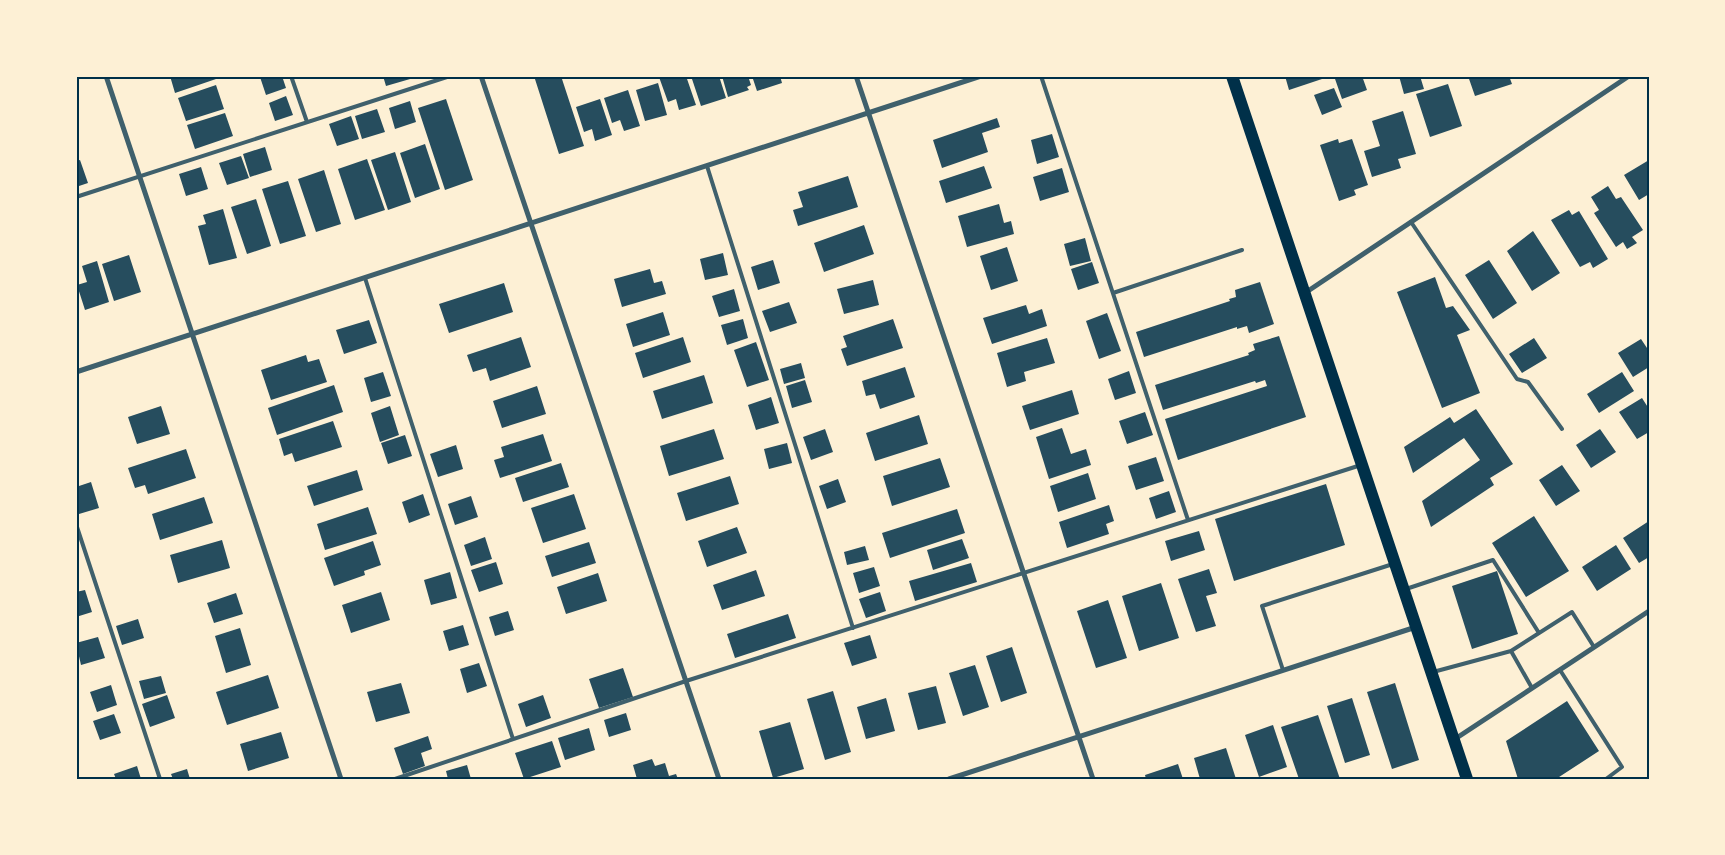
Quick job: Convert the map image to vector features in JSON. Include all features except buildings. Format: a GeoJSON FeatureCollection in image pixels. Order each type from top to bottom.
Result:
{"type":"FeatureCollection","features":[{"type":"Feature","properties":{"kind":"main road"},"geometry":{"type":"LineString","coordinates":[[1232,76],[1467,779]]}},
{"type":"Feature","properties":{"kind":"street"},"geometry":{"type":"LineString","coordinates":[[106,76],[341,779]]}},
{"type":"Feature","properties":{"kind":"street"},"geometry":{"type":"LineString","coordinates":[[481,76],[719,779]]}},
{"type":"Feature","properties":{"kind":"street"},"geometry":{"type":"LineString","coordinates":[[856,76],[1093,779]]}},
{"type":"Feature","properties":{"kind":"street"},"geometry":{"type":"LineString","coordinates":[[76,372],[981,76]]}},
{"type":"Feature","properties":{"kind":"street"},"geometry":{"type":"LineString","coordinates":[[1305,294],[1628,76]]}},
{"type":"Feature","properties":{"kind":"street"},"geometry":{"type":"LineString","coordinates":[[1454,740],[1649,611]]}},
{"type":"Feature","properties":{"kind":"street"},"geometry":{"type":"LineString","coordinates":[[949,779],[1416,626]]}},
{"type":"Feature","properties":{"kind":"lane"},"geometry":{"type":"LineString","coordinates":[[291,76],[307,122]]}},
{"type":"Feature","properties":{"kind":"lane"},"geometry":{"type":"LineString","coordinates":[[76,197],[450,76]]}},
{"type":"Feature","properties":{"kind":"lane"},"geometry":{"type":"LineString","coordinates":[[1041,76],[1188,520]]}},
{"type":"Feature","properties":{"kind":"lane"},"geometry":{"type":"LineString","coordinates":[[707,166],[853,628]]}},
{"type":"Feature","properties":{"kind":"lane"},"geometry":{"type":"LineString","coordinates":[[1411,222],[1517,380],[1528,382],[1562,429]]}},
{"type":"Feature","properties":{"kind":"lane"},"geometry":{"type":"LineString","coordinates":[[1113,293],[1242,250]]}},
{"type":"Feature","properties":{"kind":"lane"},"geometry":{"type":"LineString","coordinates":[[365,278],[514,739]]}},
{"type":"Feature","properties":{"kind":"lane"},"geometry":{"type":"LineString","coordinates":[[395,779],[1023,572],[1362,464]]}},
{"type":"Feature","properties":{"kind":"lane"},"geometry":{"type":"LineString","coordinates":[[76,524],[160,779]]}},
{"type":"Feature","properties":{"kind":"lane"},"geometry":{"type":"LineString","coordinates":[[1404,590],[1493,560],[1540,633]]}},
{"type":"Feature","properties":{"kind":"lane"},"geometry":{"type":"LineString","coordinates":[[1283,670],[1262,606],[1395,564]]}},
{"type":"Feature","properties":{"kind":"lane"},"geometry":{"type":"LineString","coordinates":[[1432,673],[1511,651],[1572,612],[1594,647]]}},
{"type":"Feature","properties":{"kind":"lane"},"geometry":{"type":"LineString","coordinates":[[1511,651],[1532,688]]}},
{"type":"Feature","properties":{"kind":"lane"},"geometry":{"type":"LineString","coordinates":[[1560,670],[1622,767],[1606,779]]}}]}
